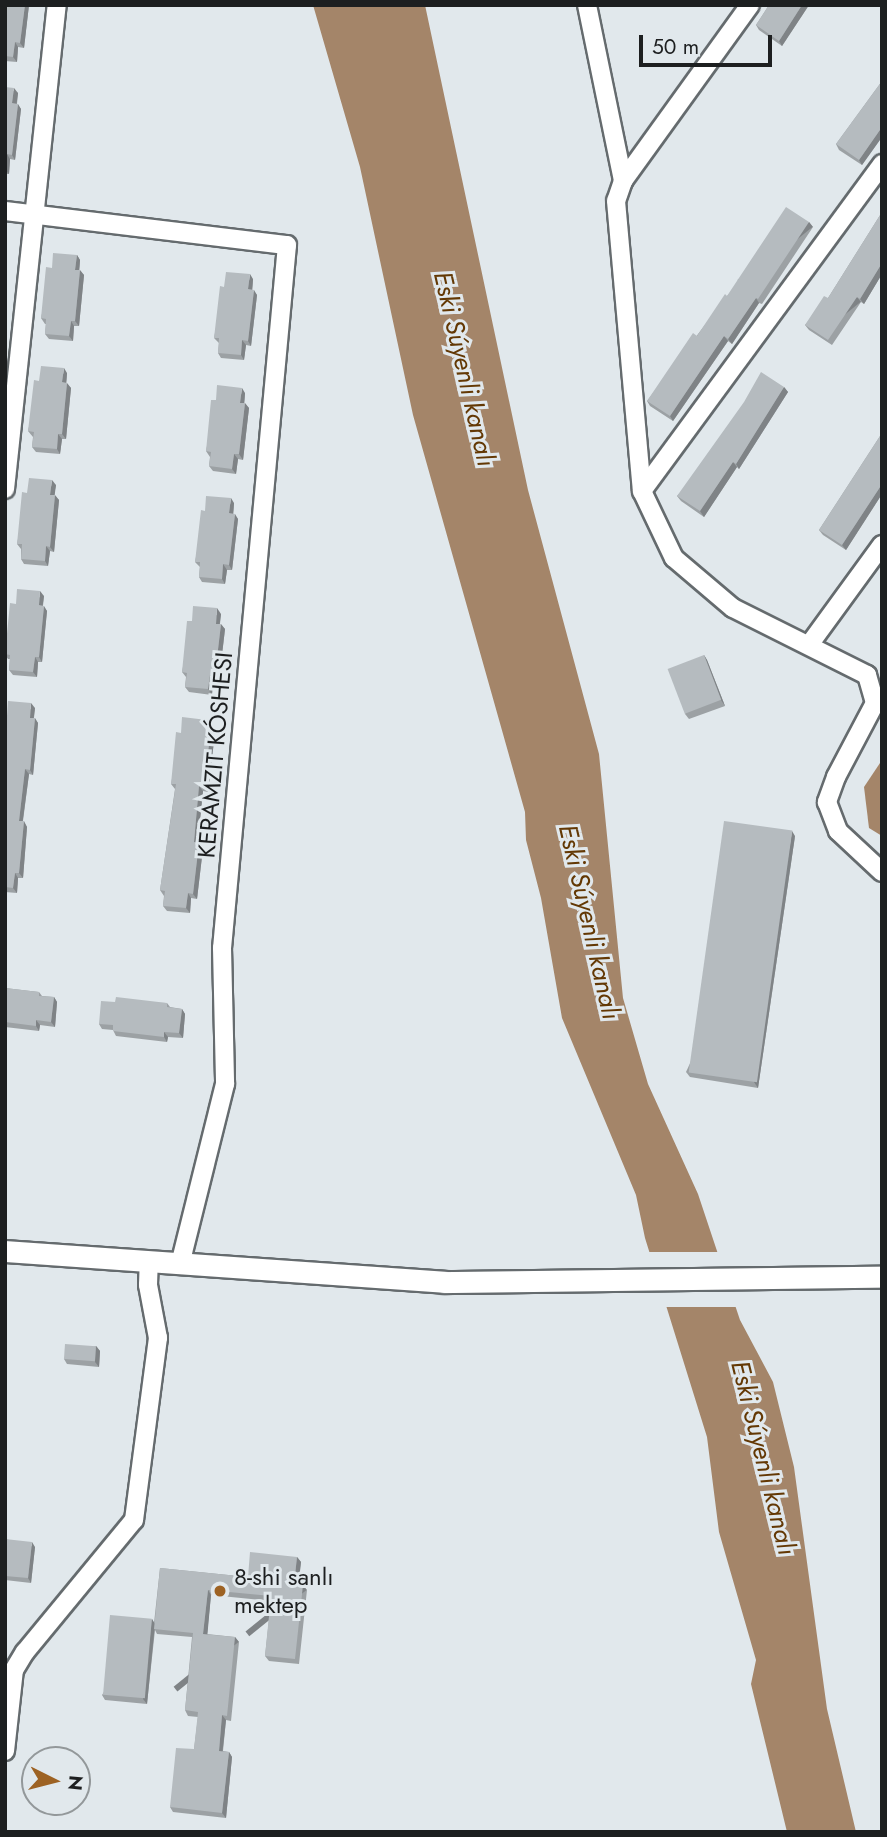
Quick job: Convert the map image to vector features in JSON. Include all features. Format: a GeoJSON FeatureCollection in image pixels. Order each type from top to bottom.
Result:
{"type":"FeatureCollection","features":[{"type":"Feature","properties":{"kind":"street"},"geometry":{"type":"LineString","coordinates":[[5,489],[57,5]]}},
{"type":"Feature","properties":{"kind":"street"},"geometry":{"type":"LineString","coordinates":[[587,5],[623,181]]}},
{"type":"Feature","properties":{"kind":"street"},"geometry":{"type":"LineString","coordinates":[[751,5],[623,181],[616,201],[642,491],[674,558],[733,608],[867,675],[875,703],[836,777],[827,802],[838,831],[882,872]]}},
{"type":"Feature","properties":{"kind":"street"},"geometry":{"type":"LineString","coordinates":[[642,491],[882,164]]}},
{"type":"Feature","properties":{"kind":"street"},"geometry":{"type":"LineString","coordinates":[[5,211],[33,214]]}},
{"type":"Feature","properties":{"kind":"street","name":"KERAMZIT KÓSHESI"},"geometry":{"type":"LineString","coordinates":[[33,214],[287,245],[222,948],[225,1084],[180,1264]]}},
{"type":"Feature","properties":{"kind":"street"},"geometry":{"type":"LineString","coordinates":[[809,645],[882,545]]}},
{"type":"Feature","properties":{"kind":"street"},"geometry":{"type":"LineString","coordinates":[[5,1251],[444,1282],[882,1277]]}},
{"type":"Feature","properties":{"kind":"street"},"geometry":{"type":"LineString","coordinates":[[5,1751],[14,1670],[25,1652],[134,1520],[158,1338],[148,1285],[149,1262]]}},
{"type":"Feature","properties":{"kind":"water","name":"Eski Súyenli kanalı"},"geometry":{"type":"Polygon","coordinates":[[[313,5],[425,5],[528,490],[599,754],[623,998],[648,1084],[698,1194],[740,1320],[773,1382],[794,1467],[827,1709],[856,1832],[787,1832],[751,1684],[756,1660],[719,1532],[707,1437],[645,1238],[636,1195],[562,1018],[541,898],[526,840],[525,812],[413,415],[360,167],[313,5]]]}},
{"type":"Feature","properties":{"kind":"water"},"geometry":{"type":"Polygon","coordinates":[[[882,760],[882,836],[869,828],[864,787],[882,760]]]}},
{"type":"Feature","properties":{"kind":"pier"},"geometry":{"type":"Polygon","coordinates":[[[646,1252],[721,1252],[740,1307],[664,1307],[646,1252]]]}},
{"type":"Feature","properties":{"kind":"building"},"geometry":{"type":"Polygon","coordinates":[[[5,5],[25,5],[20,43],[15,42],[13,57],[5,56],[5,5]]]}},
{"type":"Feature","properties":{"kind":"building"},"geometry":{"type":"Polygon","coordinates":[[[769,5],[802,5],[779,41],[756,25],[769,5]]]}},
{"type":"Feature","properties":{"kind":"building"},"geometry":{"type":"Polygon","coordinates":[[[882,81],[882,127],[859,160],[836,144],[882,81]]]}},
{"type":"Feature","properties":{"kind":"building"},"geometry":{"type":"Polygon","coordinates":[[[5,87],[14,88],[12,103],[18,104],[12,155],[7,154],[5,166],[5,87]]]}},
{"type":"Feature","properties":{"kind":"building"},"geometry":{"type":"Polygon","coordinates":[[[786,207],[809,222],[758,299],[756,298],[728,339],[724,336],[670,416],[647,401],[693,333],[697,336],[725,294],[727,296],[786,207]]]}},
{"type":"Feature","properties":{"kind":"building"},"geometry":{"type":"Polygon","coordinates":[[[882,212],[882,263],[860,299],[857,297],[828,340],[805,325],[824,296],[828,298],[882,212]]]}},
{"type":"Feature","properties":{"kind":"building"},"geometry":{"type":"Polygon","coordinates":[[[53,253],[77,255],[75,270],[80,270],[75,321],[71,321],[69,336],[45,334],[46,319],[41,318],[46,267],[52,268],[53,253]]]}},
{"type":"Feature","properties":{"kind":"building"},"geometry":{"type":"Polygon","coordinates":[[[226,272],[250,274],[248,289],[254,290],[248,341],[242,340],[241,355],[218,353],[219,338],[214,338],[220,286],[224,287],[226,272]]]}},
{"type":"Feature","properties":{"kind":"building"},"geometry":{"type":"Polygon","coordinates":[[[41,366],[64,368],[62,382],[67,383],[62,434],[58,434],[57,449],[32,447],[34,432],[28,431],[34,380],[39,381],[41,366]]]}},
{"type":"Feature","properties":{"kind":"building"},"geometry":{"type":"Polygon","coordinates":[[[761,372],[784,387],[736,464],[733,462],[700,511],[677,496],[744,402],[761,372]]]}},
{"type":"Feature","properties":{"kind":"building"},"geometry":{"type":"Polygon","coordinates":[[[217,385],[242,388],[240,403],[245,403],[239,454],[234,454],[232,469],[209,466],[211,452],[206,451],[211,400],[216,400],[217,385]]]}},
{"type":"Feature","properties":{"kind":"building"},"geometry":{"type":"Polygon","coordinates":[[[882,433],[882,484],[842,545],[819,530],[882,433]]]}},
{"type":"Feature","properties":{"kind":"building"},"geometry":{"type":"Polygon","coordinates":[[[29,478],[52,480],[50,495],[55,495],[50,547],[46,546],[45,561],[21,559],[22,544],[17,544],[22,492],[27,493],[29,478]]]}},
{"type":"Feature","properties":{"kind":"building"},"geometry":{"type":"Polygon","coordinates":[[[206,496],[231,498],[229,513],[235,514],[229,565],[223,564],[222,579],[199,577],[200,562],[195,562],[201,510],[205,511],[206,496]]]}},
{"type":"Feature","properties":{"kind":"building"},"geometry":{"type":"Polygon","coordinates":[[[17,589],[40,591],[39,605],[44,606],[39,657],[35,657],[33,672],[9,670],[10,655],[5,654],[10,603],[16,604],[17,589]]]}},
{"type":"Feature","properties":{"kind":"building"},"geometry":{"type":"Polygon","coordinates":[[[193,606],[217,608],[216,624],[221,624],[215,675],[210,675],[208,689],[185,687],[187,673],[182,672],[187,621],[192,621],[193,606]]]}},
{"type":"Feature","properties":{"kind":"building"},"geometry":{"type":"Polygon","coordinates":[[[704,655],[721,700],[685,714],[668,669],[704,655]]]}},
{"type":"Feature","properties":{"kind":"building"},"geometry":{"type":"Polygon","coordinates":[[[8,701],[31,703],[30,718],[35,718],[30,770],[25,769],[19,821],[24,821],[19,873],[15,873],[13,888],[5,887],[5,716],[8,701]]]}},
{"type":"Feature","properties":{"kind":"building"},"geometry":{"type":"Polygon","coordinates":[[[182,717],[207,720],[205,735],[210,736],[204,787],[199,786],[194,842],[199,843],[193,894],[188,893],[186,908],[163,906],[165,891],[160,890],[176,784],[171,784],[176,732],[181,733],[182,717]]]}},
{"type":"Feature","properties":{"kind":"building"},"geometry":{"type":"Polygon","coordinates":[[[724,821],[792,831],[757,1082],[689,1073],[724,821]]]}},
{"type":"Feature","properties":{"kind":"building"},"geometry":{"type":"Polygon","coordinates":[[[5,988],[39,992],[39,996],[54,997],[51,1022],[36,1020],[36,1026],[5,1022],[5,988]]]}},
{"type":"Feature","properties":{"kind":"building"},"geometry":{"type":"Polygon","coordinates":[[[116,997],[167,1003],[167,1007],[182,1009],[179,1033],[164,1032],[164,1037],[113,1031],[113,1025],[99,1024],[101,1001],[115,1002],[116,997]]]}},
{"type":"Feature","properties":{"kind":"building"},"geometry":{"type":"Polygon","coordinates":[[[65,1344],[96,1346],[95,1361],[64,1359],[65,1344]]]}},
{"type":"Feature","properties":{"kind":"building"},"geometry":{"type":"Polygon","coordinates":[[[5,1539],[32,1542],[28,1578],[5,1576],[5,1539]]]}},
{"type":"Feature","properties":{"kind":"building"},"geometry":{"type":"Polygon","coordinates":[[[250,1552],[297,1557],[294,1584],[303,1585],[295,1659],[265,1656],[271,1596],[208,1590],[203,1634],[235,1637],[227,1716],[222,1715],[219,1751],[229,1752],[222,1813],[170,1807],[176,1748],[194,1749],[198,1712],[185,1710],[193,1633],[154,1629],[160,1568],[248,1577],[250,1552]]]}},
{"type":"Feature","properties":{"kind":"building"},"geometry":{"type":"Polygon","coordinates":[[[110,1615],[152,1619],[145,1698],[103,1695],[110,1615]]]}},
{"type":"Feature","properties":{"kind":"place","name":"8-shi sanlı mektep"},"geometry":{"type":"Point","coordinates":[220,1591]}}]}
